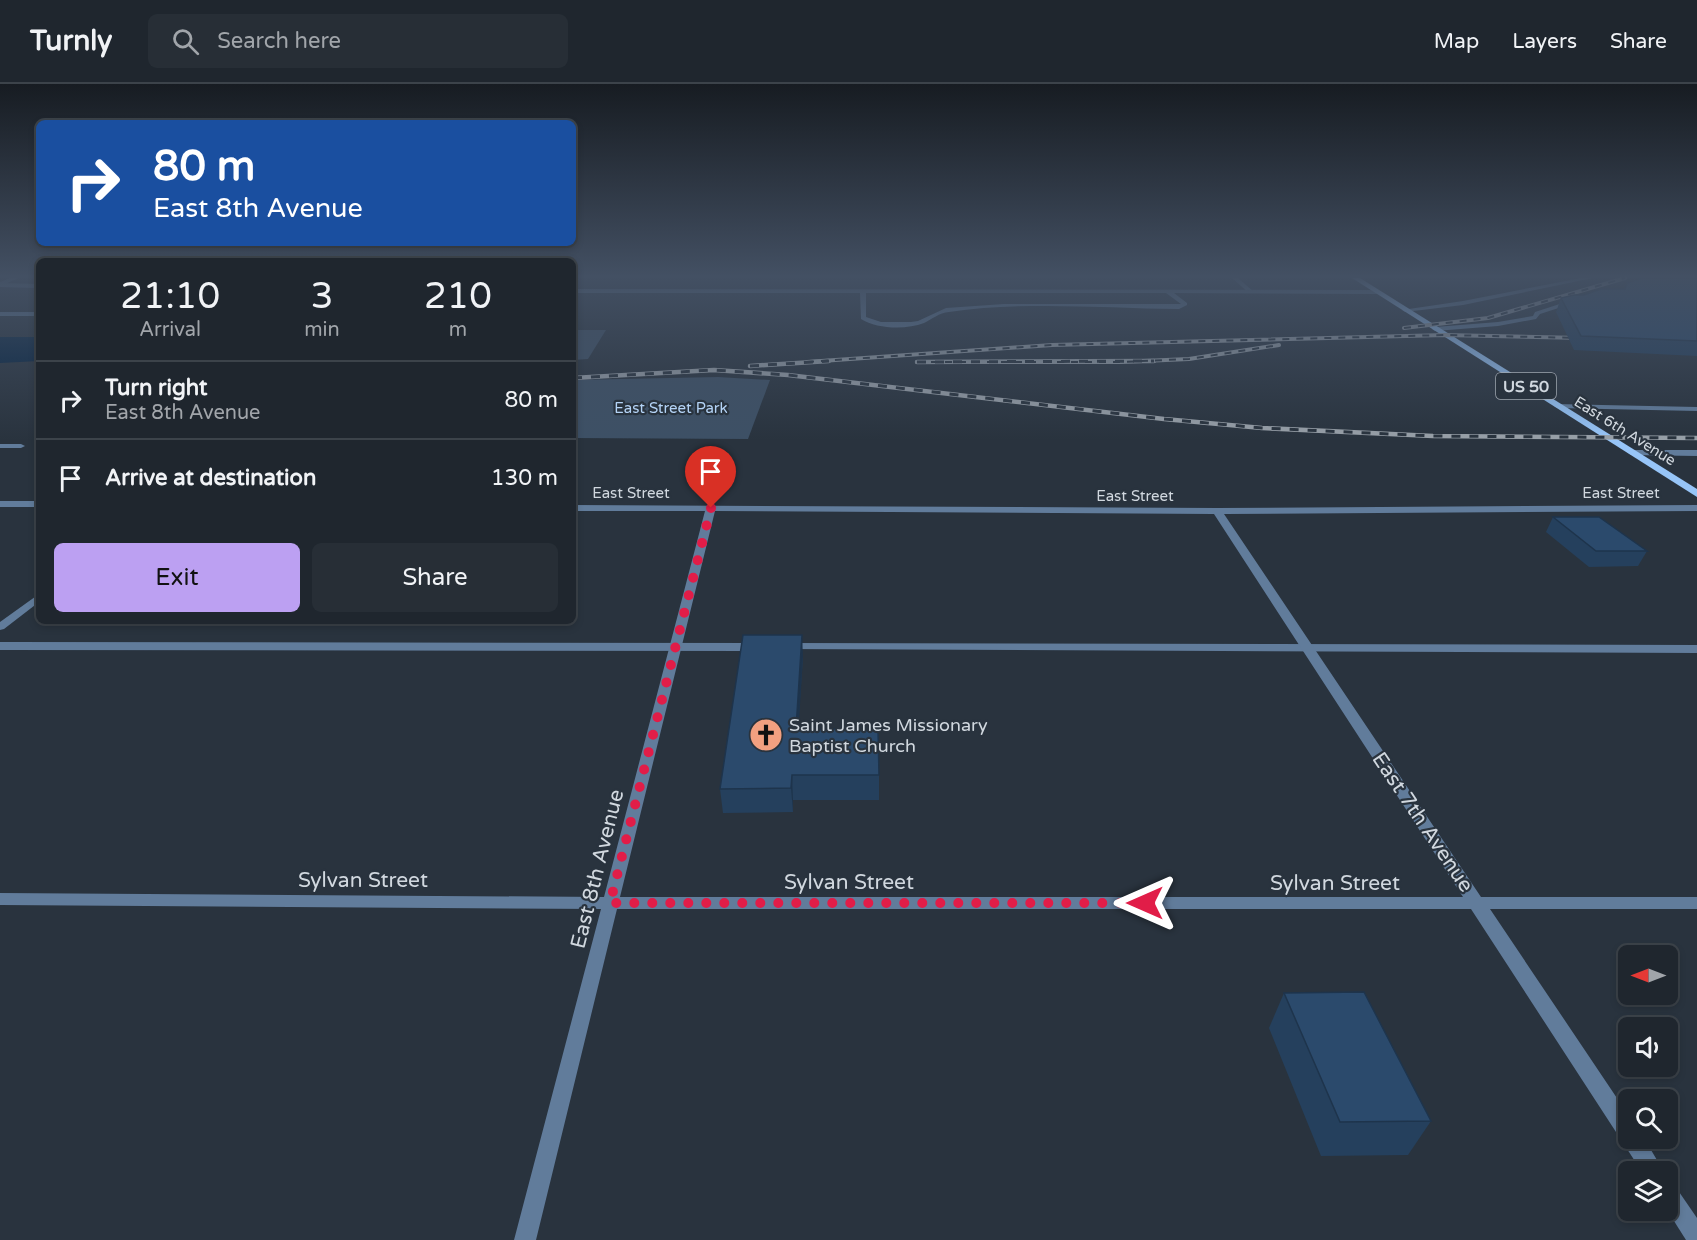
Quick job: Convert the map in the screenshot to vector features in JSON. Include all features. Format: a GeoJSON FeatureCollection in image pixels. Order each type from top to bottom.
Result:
{"type":"FeatureCollection","features":[{"type":"Feature","properties":{"kind":"main road","name":"East 6th Avenue"},"geometry":{"type":"LineString","coordinates":[[1440,332],[1697,494]]}},
{"type":"Feature","properties":{"kind":"street"},"geometry":{"type":"LineString","coordinates":[[1558,406],[1697,409]]}},
{"type":"Feature","properties":{"kind":"street"},"geometry":{"type":"LineString","coordinates":[[0,446],[21,446]]}},
{"type":"Feature","properties":{"kind":"street"},"geometry":{"type":"LineString","coordinates":[[1631,452],[1697,453]]}},
{"type":"Feature","properties":{"kind":"street"},"geometry":{"type":"LineString","coordinates":[[0,504],[36,504]]}},
{"type":"Feature","properties":{"kind":"street","name":"East Street"},"geometry":{"type":"LineString","coordinates":[[576,508],[1217,511],[1697,508]]}},
{"type":"Feature","properties":{"kind":"street","name":"East 8th Avenue"},"geometry":{"type":"LineString","coordinates":[[525,1240],[711,508]]}},
{"type":"Feature","properties":{"kind":"street","name":"East 7th Avenue"},"geometry":{"type":"LineString","coordinates":[[1217,511],[1618,1117]]}},
{"type":"Feature","properties":{"kind":"street"},"geometry":{"type":"LineString","coordinates":[[0,627],[36,599]]}},
{"type":"Feature","properties":{"kind":"street"},"geometry":{"type":"LineString","coordinates":[[0,646],[1697,649]]}},
{"type":"Feature","properties":{"kind":"street","name":"Sylvan Street"},"geometry":{"type":"LineString","coordinates":[[0,899],[610,903],[1697,903]]}},
{"type":"Feature","properties":{"kind":"street"},"geometry":{"type":"LineString","coordinates":[[1678,1208],[1697,1237]]}},
{"type":"Feature","properties":{"kind":"green space"},"geometry":{"type":"Polygon","coordinates":[[[576,332],[605,332],[588,359],[576,360],[576,332]]]}},
{"type":"Feature","properties":{"kind":"green space","name":"East Street Park"},"geometry":{"type":"Polygon","coordinates":[[[718,377],[770,380],[748,439],[576,438],[576,380],[718,377]]]}},
{"type":"Feature","properties":{"kind":"shaded area"},"geometry":{"type":"Polygon","coordinates":[[[0,337],[36,337],[36,361],[0,363],[0,337]]]}},
{"type":"Feature","properties":{"kind":"building"},"geometry":{"type":"Polygon","coordinates":[[[1579,332],[1697,332],[1697,341],[1581,336],[1579,332]]]}},
{"type":"Feature","properties":{"kind":"building"},"geometry":{"type":"Polygon","coordinates":[[[1553,517],[1599,517],[1647,551],[1596,551],[1553,517]]]}},
{"type":"Feature","properties":{"kind":"building"},"geometry":{"type":"Polygon","coordinates":[[[743,635],[802,635],[796,729],[878,729],[879,775],[792,775],[791,788],[720,789],[743,635]]]}},
{"type":"Feature","properties":{"kind":"building"},"geometry":{"type":"Polygon","coordinates":[[[1364,992],[1431,1121],[1340,1122],[1284,993],[1364,992]]]}},
{"type":"Feature","properties":{"kind":"railway"},"geometry":{"type":"LineString","coordinates":[[807,362],[1052,345],[1445,335],[1583,338]]}},
{"type":"Feature","properties":{"kind":"railway"},"geometry":{"type":"LineString","coordinates":[[1142,361],[1189,359],[1279,345]]}},
{"type":"Feature","properties":{"kind":"railway"},"geometry":{"type":"LineString","coordinates":[[750,366],[829,361]]}},
{"type":"Feature","properties":{"kind":"railway"},"geometry":{"type":"LineString","coordinates":[[1142,361],[1120,362],[917,362],[1142,361]]}},
{"type":"Feature","properties":{"kind":"railway"},"geometry":{"type":"LineString","coordinates":[[1142,361],[1154,361]]}},
{"type":"Feature","properties":{"kind":"railway"},"geometry":{"type":"LineString","coordinates":[[576,378],[714,370],[788,375],[1164,419],[1262,428],[1433,436],[1697,438]]}},
{"type":"Feature","properties":{"kind":"place","name":"Saint James Missionary Baptist Church"},"geometry":{"type":"Point","coordinates":[766,735]}},
{"type":"Feature","properties":{"kind":"route"},"geometry":{"type":"LineString","coordinates":[[711,508],[610,903],[1145,903]]}}]}
